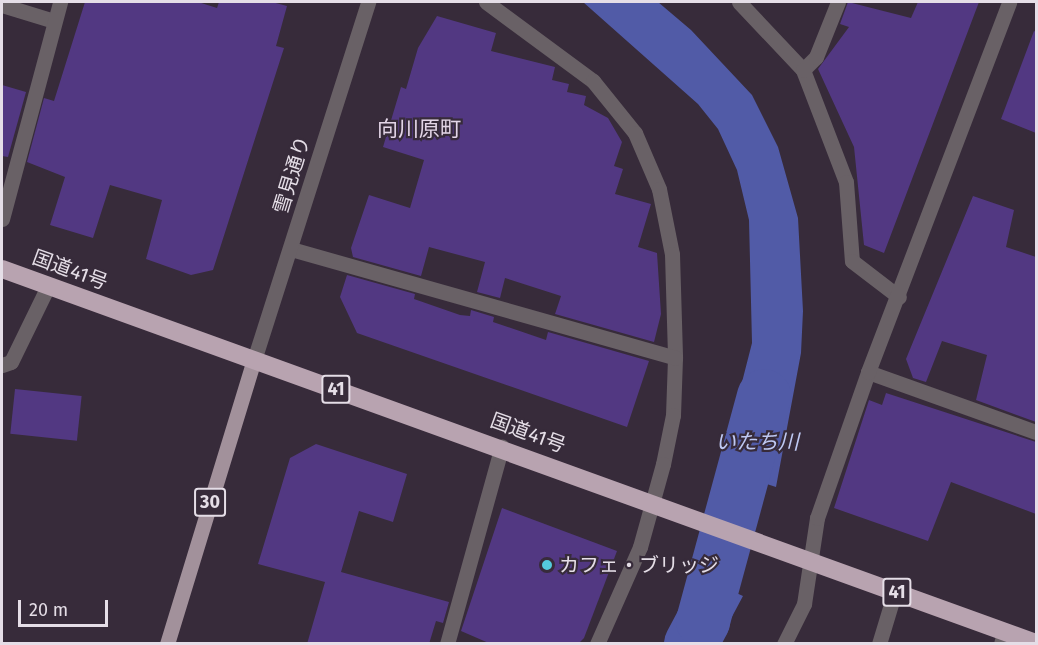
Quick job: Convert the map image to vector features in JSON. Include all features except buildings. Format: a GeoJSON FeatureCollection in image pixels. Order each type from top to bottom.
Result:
{"type":"FeatureCollection","features":[{"type":"Feature","properties":{"kind":"highway","name":"国道41号"},"geometry":{"type":"LineString","coordinates":[[2,268],[895,591],[1003,638],[1036,643]]}},
{"type":"Feature","properties":{"kind":"main road","name":"30"},"geometry":{"type":"LineString","coordinates":[[167,644],[254,360]]}},
{"type":"Feature","properties":{"kind":"street"},"geometry":{"type":"LineString","coordinates":[[2,219],[60,2]]}},
{"type":"Feature","properties":{"kind":"street","name":"雪見通り"},"geometry":{"type":"LineString","coordinates":[[254,360],[368,2]]}},
{"type":"Feature","properties":{"kind":"street"},"geometry":{"type":"LineString","coordinates":[[486,2],[593,81],[634,133],[659,189],[672,254],[675,358],[673,415],[661,507],[640,547],[597,644]]}},
{"type":"Feature","properties":{"kind":"street"},"geometry":{"type":"LineString","coordinates":[[739,2],[803,70],[846,182],[852,261],[899,297]]}},
{"type":"Feature","properties":{"kind":"street"},"geometry":{"type":"LineString","coordinates":[[803,70],[816,57],[838,2]]}},
{"type":"Feature","properties":{"kind":"street"},"geometry":{"type":"LineString","coordinates":[[784,644],[804,604],[813,562],[817,518],[868,372],[899,297],[1009,2]]}},
{"type":"Feature","properties":{"kind":"street"},"geometry":{"type":"LineString","coordinates":[[2,5],[54,21]]}},
{"type":"Feature","properties":{"kind":"street"},"geometry":{"type":"LineString","coordinates":[[291,249],[675,358]]}},
{"type":"Feature","properties":{"kind":"street"},"geometry":{"type":"LineString","coordinates":[[2,366],[11,362],[48,286]]}},
{"type":"Feature","properties":{"kind":"street"},"geometry":{"type":"LineString","coordinates":[[868,372],[1036,432]]}},
{"type":"Feature","properties":{"kind":"street"},"geometry":{"type":"LineString","coordinates":[[447,644],[502,447]]}},
{"type":"Feature","properties":{"kind":"street"},"geometry":{"type":"LineString","coordinates":[[879,644],[895,591]]}},
{"type":"Feature","properties":{"kind":"water","name":"いたち川"},"geometry":{"type":"Polygon","coordinates":[[[583,2],[658,2],[691,30],[752,95],[778,147],[798,218],[803,311],[801,353],[776,487],[754,480],[756,473],[743,468],[740,475],[720,468],[752,343],[749,220],[737,170],[718,129],[698,104],[583,2]]]}},
{"type":"Feature","properties":{"kind":"water"},"geometry":{"type":"Polygon","coordinates":[[[698,578],[717,594],[723,587],[743,596],[718,643],[664,643],[698,578]]]}},
{"type":"Feature","properties":{"kind":"waterway","name":"いたち川"},"geometry":{"type":"LineString","coordinates":[[691,644],[703,621],[764,396]]}},
{"type":"Feature","properties":{"kind":"place","name":"カフェ・ブリッジ"},"geometry":{"type":"Point","coordinates":[547,565]}},
{"type":"Feature","properties":{"kind":"district","name":"向川原町"},"geometry":{"type":"Point","coordinates":[419,129]}}]}
